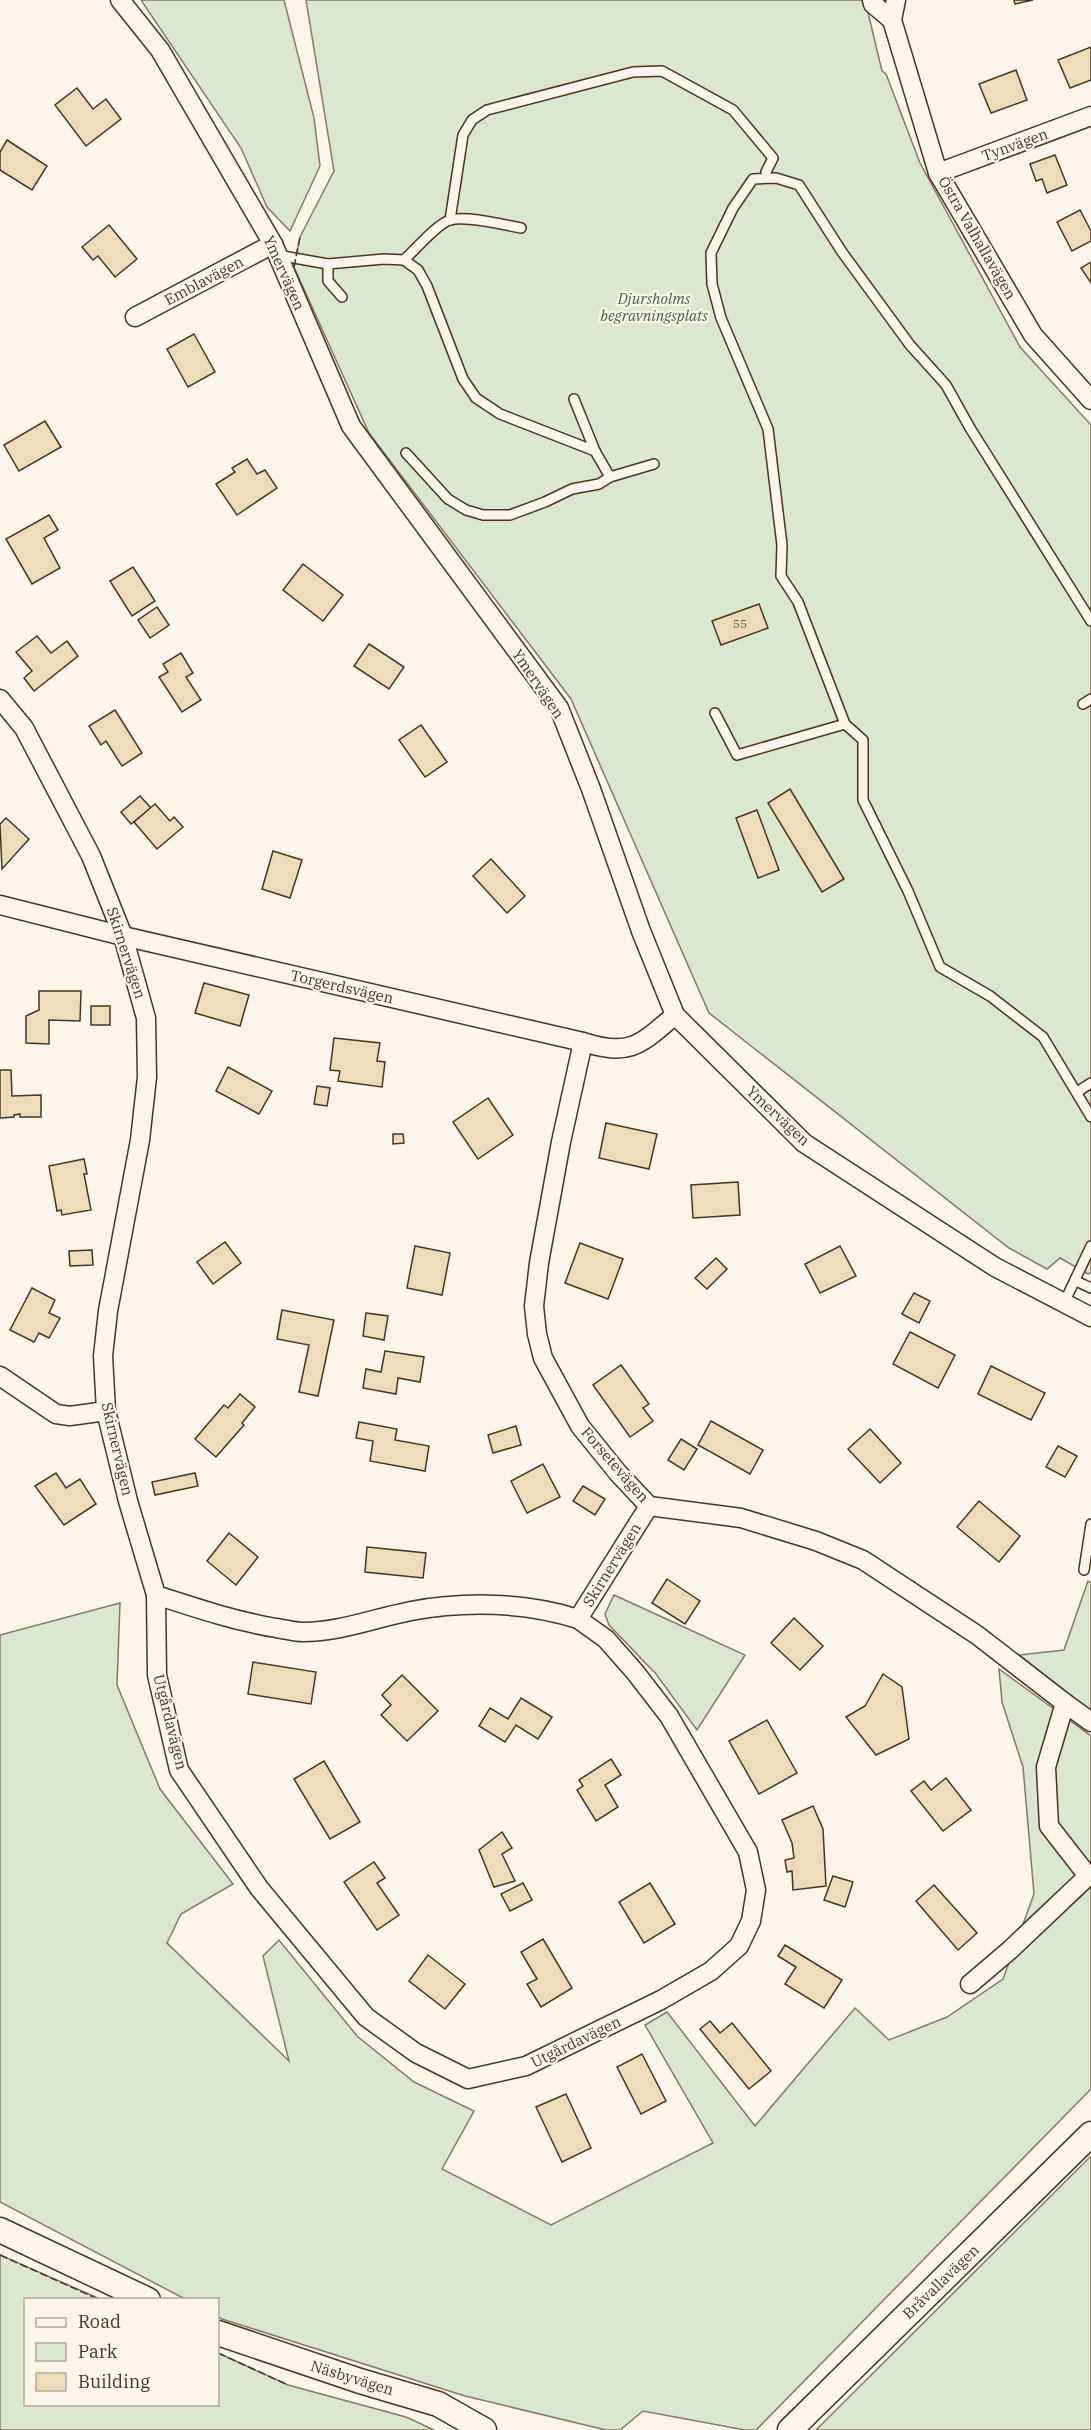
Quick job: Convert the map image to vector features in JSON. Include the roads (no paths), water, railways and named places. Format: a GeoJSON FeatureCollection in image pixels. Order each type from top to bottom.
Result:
{"type":"FeatureCollection","features":[{"type":"Feature","properties":{"kind":"street","name":"Ymervägen"},"geometry":{"type":"LineString","coordinates":[[120,0],[160,50],[275,250],[351,426],[559,708],[675,1015],[804,1143],[995,1267],[1091,1317]]}},
{"type":"Feature","properties":{"kind":"street","name":"Östra Valhallavägen"},"geometry":{"type":"LineString","coordinates":[[872,0],[873,4],[892,20]]}},
{"type":"Feature","properties":{"kind":"street","name":"Östra Valhallavägen"},"geometry":{"type":"LineString","coordinates":[[896,0],[892,20],[938,173],[1033,335],[1091,400]]}},
{"type":"Feature","properties":{"kind":"street","name":"Tynvägen"},"geometry":{"type":"LineString","coordinates":[[938,173],[1091,116]]}},
{"type":"Feature","properties":{"kind":"street","name":"Emblavägen"},"geometry":{"type":"LineString","coordinates":[[135,317],[275,250]]}},
{"type":"Feature","properties":{"kind":"street","name":"Skirnervägen"},"geometry":{"type":"LineString","coordinates":[[0,699],[24,728],[90,856],[123,936],[146,1018],[147,1077],[140,1140],[108,1311],[103,1356],[106,1412],[128,1501],[156,1595],[245,1623],[303,1632],[358,1625],[411,1611],[464,1605],[518,1606],[556,1612],[578,1619],[649,1506]]}},
{"type":"Feature","properties":{"kind":"street","name":"Torgerdsvägen"},"geometry":{"type":"LineString","coordinates":[[0,905],[123,936],[583,1042],[606,1050],[625,1048],[643,1042],[675,1015]]}},
{"type":"Feature","properties":{"kind":"street","name":"Forsetevägen"},"geometry":{"type":"LineString","coordinates":[[583,1042],[561,1142],[539,1263],[534,1306],[537,1334],[543,1358],[580,1426],[618,1473],[649,1506],[741,1518],[816,1541],[863,1560],[977,1635],[1091,1722]]}},
{"type":"Feature","properties":{"kind":"street"},"geometry":{"type":"LineString","coordinates":[[0,1376],[56,1413],[70,1416],[106,1412]]}},
{"type":"Feature","properties":{"kind":"street","name":"Utgårdavägen"},"geometry":{"type":"LineString","coordinates":[[156,1595],[157,1675],[179,1770],[259,1888],[366,2017],[416,2053],[468,2079],[526,2066],[661,2000],[711,1971],[739,1946],[751,1921],[756,1890],[748,1851],[669,1716],[635,1671],[606,1639],[578,1619]]}},
{"type":"Feature","properties":{"kind":"street"},"geometry":{"type":"LineString","coordinates":[[970,1984],[1010,1950],[1088,1876],[1049,1826],[1046,1767],[1065,1703]]}},
{"type":"Feature","properties":{"kind":"street","name":"Bråvallavägen"},"geometry":{"type":"LineString","coordinates":[[790,2430],[1091,2134]]}},
{"type":"Feature","properties":{"kind":"street"},"geometry":{"type":"LineString","coordinates":[[0,2230],[144,2298]]}},
{"type":"Feature","properties":{"kind":"street","name":"Näsbyvägen"},"geometry":{"type":"LineString","coordinates":[[219,2333],[349,2378],[438,2404],[484,2430]]}},
{"type":"Feature","properties":{"kind":"lane"},"geometry":{"type":"LineString","coordinates":[[450,220],[463,135],[472,120],[487,110],[633,72],[662,71],[733,110],[773,158],[766,172]]}},
{"type":"Feature","properties":{"kind":"lane"},"geometry":{"type":"LineString","coordinates":[[1091,621],[970,428],[946,385],[910,345],[854,269],[799,185],[776,178],[753,179],[733,208],[711,254],[712,284],[721,318],[768,429],[782,544],[781,576],[798,602],[845,724],[863,740],[863,800],[908,891],[940,967],[990,996],[1043,1037],[1091,1117]]}},
{"type":"Feature","properties":{"kind":"lane"},"geometry":{"type":"LineString","coordinates":[[404,260],[425,239],[450,220],[474,220],[521,228]]}},
{"type":"Feature","properties":{"kind":"lane"},"geometry":{"type":"LineString","coordinates":[[275,250],[328,264],[384,259],[404,260],[418,270],[427,286],[463,379],[476,398],[500,414],[595,451]]}},
{"type":"Feature","properties":{"kind":"lane"},"geometry":{"type":"LineString","coordinates":[[328,264],[328,281],[342,297]]}},
{"type":"Feature","properties":{"kind":"lane"},"geometry":{"type":"LineString","coordinates":[[574,399],[595,451],[610,477]]}},
{"type":"Feature","properties":{"kind":"lane"},"geometry":{"type":"LineString","coordinates":[[406,453],[448,499],[466,510],[483,515],[510,515],[572,489],[599,484],[610,477],[654,464]]}},
{"type":"Feature","properties":{"kind":"lane"},"geometry":{"type":"LineString","coordinates":[[715,712],[737,755],[845,724]]}},
{"type":"Feature","properties":{"kind":"lane"},"geometry":{"type":"LineString","coordinates":[[1077,1092],[1091,1083]]}},
{"type":"Feature","properties":{"kind":"lane"},"geometry":{"type":"LineString","coordinates":[[1064,1303],[1091,1246]]}},
{"type":"Feature","properties":{"kind":"lane"},"geometry":{"type":"LineString","coordinates":[[1076,1281],[1091,1288]]}},
{"type":"Feature","properties":{"kind":"lane"},"geometry":{"type":"LineString","coordinates":[[1084,1570],[1091,1524]]}},
{"type":"Feature","properties":{"kind":"park label","name":"Djursholms begravningsplats"},"geometry":{"type":"Point","coordinates":[654,308]}}]}
